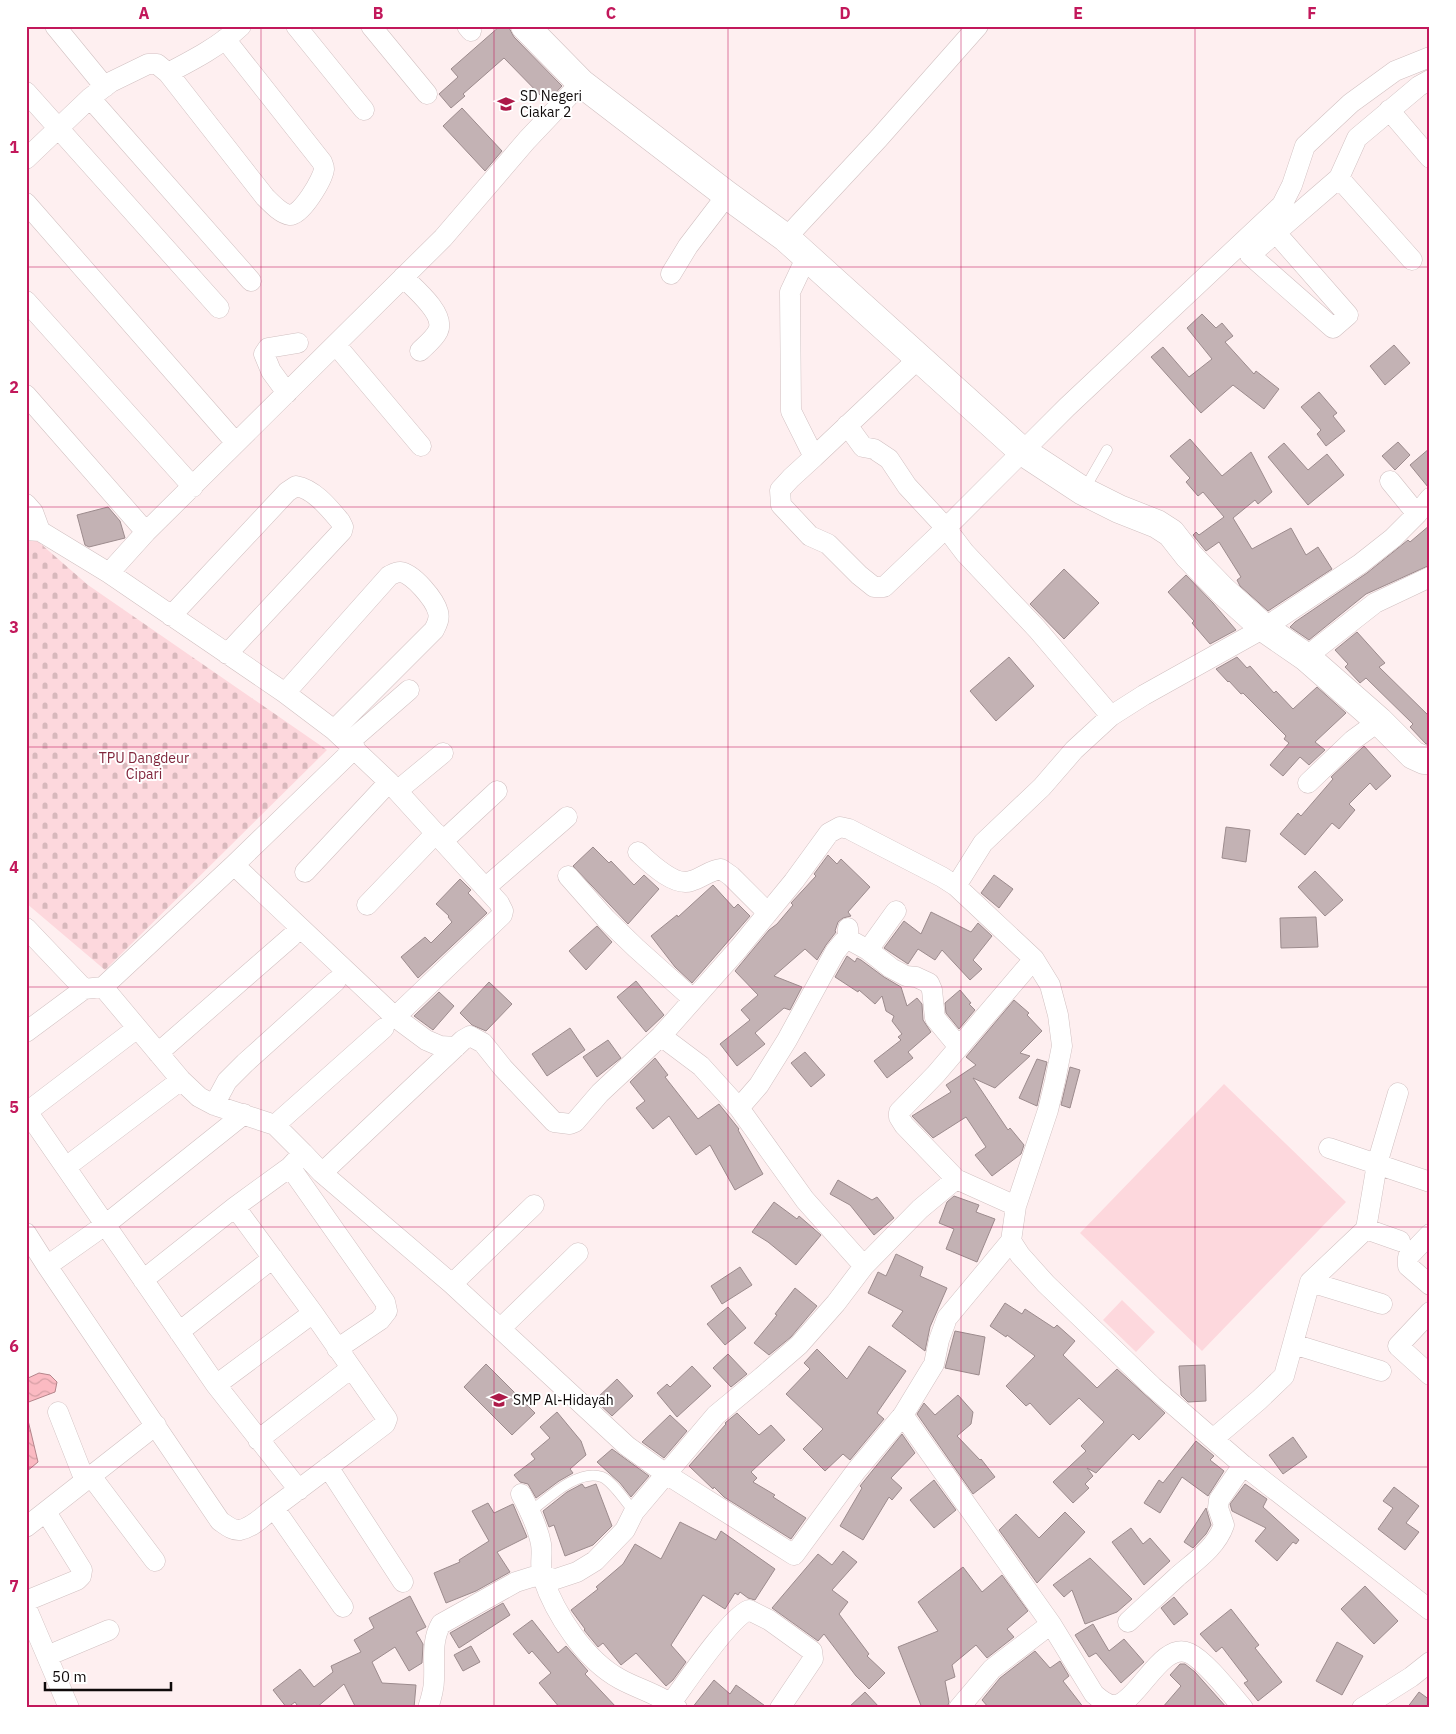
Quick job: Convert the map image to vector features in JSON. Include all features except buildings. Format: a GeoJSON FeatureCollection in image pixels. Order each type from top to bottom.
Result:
{"type":"FeatureCollection","features":[{"type":"Feature","properties":{"kind":"street"},"geometry":{"type":"LineString","coordinates":[[55,26],[98,93],[251,281]]}},
{"type":"Feature","properties":{"kind":"street"},"geometry":{"type":"LineString","coordinates":[[296,26],[364,110]]}},
{"type":"Feature","properties":{"kind":"street"},"geometry":{"type":"LineString","coordinates":[[371,26],[426,94]]}},
{"type":"Feature","properties":{"kind":"street"},"geometry":{"type":"LineString","coordinates":[[525,26],[581,83],[786,238],[1022,451],[1083,490],[1119,509],[1157,524],[1171,533],[1223,591],[1264,628],[1306,657],[1379,721],[1413,755],[1424,760],[1430,760]]}},
{"type":"Feature","properties":{"kind":"street"},"geometry":{"type":"LineString","coordinates":[[786,238],[978,26]]}},
{"type":"Feature","properties":{"kind":"street"},"geometry":{"type":"LineString","coordinates":[[26,159],[111,82],[148,64],[157,64],[168,73],[265,197],[288,215],[292,216],[298,213],[318,185],[324,171],[324,166],[231,32],[195,59],[168,73]]}},
{"type":"Feature","properties":{"kind":"street"},"geometry":{"type":"LineString","coordinates":[[919,358],[780,490],[782,505],[810,536],[828,544],[874,587],[884,587],[1142,335],[1282,205],[1292,185],[1305,146],[1351,103],[1395,71],[1430,57]]}},
{"type":"Feature","properties":{"kind":"street"},"geometry":{"type":"LineString","coordinates":[[1276,233],[1348,315],[1333,328],[1250,255],[1339,178],[1356,138],[1419,86],[1430,80]]}},
{"type":"Feature","properties":{"kind":"street"},"geometry":{"type":"LineString","coordinates":[[109,574],[146,532],[443,238],[528,140],[581,83]]}},
{"type":"Feature","properties":{"kind":"street"},"geometry":{"type":"LineString","coordinates":[[26,92],[219,308]]}},
{"type":"Feature","properties":{"kind":"street"},"geometry":{"type":"LineString","coordinates":[[1389,110],[1430,158]]}},
{"type":"Feature","properties":{"kind":"street"},"geometry":{"type":"LineString","coordinates":[[1339,178],[1412,260]]}},
{"type":"Feature","properties":{"kind":"street"},"geometry":{"type":"LineString","coordinates":[[671,274],[688,246],[727,195]]}},
{"type":"Feature","properties":{"kind":"street"},"geometry":{"type":"LineString","coordinates":[[26,203],[236,443]]}},
{"type":"Feature","properties":{"kind":"street"},"geometry":{"type":"LineString","coordinates":[[807,256],[790,292],[791,411],[814,457]]}},
{"type":"Feature","properties":{"kind":"street"},"geometry":{"type":"LineString","coordinates":[[404,278],[433,308],[439,320],[438,332],[420,351]]}},
{"type":"Feature","properties":{"kind":"street"},"geometry":{"type":"LineString","coordinates":[[26,301],[193,487]]}},
{"type":"Feature","properties":{"kind":"street"},"geometry":{"type":"LineString","coordinates":[[287,393],[271,371],[264,354],[268,348],[298,343]]}},
{"type":"Feature","properties":{"kind":"street"},"geometry":{"type":"LineString","coordinates":[[336,345],[421,446]]}},
{"type":"Feature","properties":{"kind":"street"},"geometry":{"type":"LineString","coordinates":[[26,395],[146,532]]}},
{"type":"Feature","properties":{"kind":"street"},"geometry":{"type":"LineString","coordinates":[[847,426],[863,447],[874,449],[889,459],[907,486],[946,528],[964,553],[1037,629],[1111,716]]}},
{"type":"Feature","properties":{"kind":"street"},"geometry":{"type":"LineString","coordinates":[[956,886],[983,843],[1042,787],[1074,750],[1111,716],[1144,695],[1264,628],[1360,564],[1393,538],[1424,506],[1390,481]]}},
{"type":"Feature","properties":{"kind":"street"},"geometry":{"type":"LineString","coordinates":[[171,616],[293,488],[303,487],[311,492],[340,521],[343,527],[342,531],[227,654]]}},
{"type":"Feature","properties":{"kind":"street"},"geometry":{"type":"LineString","coordinates":[[26,504],[33,512],[33,531],[109,574],[285,693],[346,741],[440,837],[499,902],[503,911],[502,916],[389,1023],[275,1125]]}},
{"type":"Feature","properties":{"kind":"street"},"geometry":{"type":"LineString","coordinates":[[26,1032],[93,988],[234,865],[346,741],[434,630],[438,624],[438,611],[432,599],[414,578],[402,572],[389,576],[285,693]]}},
{"type":"Feature","properties":{"kind":"street"},"geometry":{"type":"LineString","coordinates":[[1306,657],[1375,603],[1430,578]]}},
{"type":"Feature","properties":{"kind":"street"},"geometry":{"type":"LineString","coordinates":[[346,741],[409,690]]}},
{"type":"Feature","properties":{"kind":"street"},"geometry":{"type":"LineString","coordinates":[[1308,783],[1353,740],[1379,721]]}},
{"type":"Feature","properties":{"kind":"street"},"geometry":{"type":"LineString","coordinates":[[305,872],[393,787],[442,753]]}},
{"type":"Feature","properties":{"kind":"street"},"geometry":{"type":"LineString","coordinates":[[368,905],[440,837],[497,791]]}},
{"type":"Feature","properties":{"kind":"street"},"geometry":{"type":"LineString","coordinates":[[485,888],[567,817]]}},
{"type":"Feature","properties":{"kind":"street"},"geometry":{"type":"LineString","coordinates":[[297,1160],[322,1174],[452,1284],[627,1446],[666,1474],[794,1555],[856,1471],[903,1415],[934,1364],[939,1340],[947,1318],[1011,1241],[1016,1206],[1048,1110],[1062,1046],[1058,1015],[1050,984],[1034,959],[956,886],[866,837],[840,827],[829,833],[768,913],[661,1036],[589,1103],[575,1122],[570,1124],[554,1122],[503,1068],[483,1043],[470,1036],[463,1040],[322,1174]]}},
{"type":"Feature","properties":{"kind":"street"},"geometry":{"type":"LineString","coordinates":[[638,852],[673,879],[684,883],[693,881],[714,870],[721,869],[731,876],[768,913]]}},
{"type":"Feature","properties":{"kind":"street"},"geometry":{"type":"LineString","coordinates":[[234,865],[389,1023],[440,1046],[456,1047]]}},
{"type":"Feature","properties":{"kind":"street"},"geometry":{"type":"LineString","coordinates":[[568,876],[606,919],[693,999]]}},
{"type":"Feature","properties":{"kind":"street"},"geometry":{"type":"LineString","coordinates":[[868,950],[896,911]]}},
{"type":"Feature","properties":{"kind":"street"},"geometry":{"type":"LineString","coordinates":[[739,1108],[760,1085],[835,952],[848,933],[891,968],[906,976],[929,983],[932,990],[935,1018],[959,1047]]}},
{"type":"Feature","properties":{"kind":"street"},"geometry":{"type":"LineString","coordinates":[[158,1053],[291,937]]}},
{"type":"Feature","properties":{"kind":"street"},"geometry":{"type":"LineString","coordinates":[[31,940],[93,988],[136,1029],[181,1080],[199,1097],[214,1105],[275,1125],[385,1302],[388,1311],[380,1320],[337,1349]]}},
{"type":"Feature","properties":{"kind":"street"},"geometry":{"type":"LineString","coordinates":[[1016,1206],[956,1179],[904,1125],[899,1117],[899,1112],[936,1074],[1034,959]]}},
{"type":"Feature","properties":{"kind":"street"},"geometry":{"type":"LineString","coordinates":[[214,1105],[227,1081],[336,981]]}},
{"type":"Feature","properties":{"kind":"street"},"geometry":{"type":"LineString","coordinates":[[136,1029],[27,1111],[216,1385],[299,1490]]}},
{"type":"Feature","properties":{"kind":"street"},"geometry":{"type":"LineString","coordinates":[[661,1036],[701,1066],[739,1108],[805,1200],[864,1266]]}},
{"type":"Feature","properties":{"kind":"street"},"geometry":{"type":"LineString","coordinates":[[66,1167],[181,1080]]}},
{"type":"Feature","properties":{"kind":"street"},"geometry":{"type":"LineString","coordinates":[[1213,1440],[1284,1376],[1310,1282],[1366,1229],[1377,1164],[1398,1093]]}},
{"type":"Feature","properties":{"kind":"street"},"geometry":{"type":"LineString","coordinates":[[47,1266],[104,1225],[244,1114]]}},
{"type":"Feature","properties":{"kind":"street"},"geometry":{"type":"LineString","coordinates":[[1328,1148],[1430,1182]]}},
{"type":"Feature","properties":{"kind":"street"},"geometry":{"type":"LineString","coordinates":[[143,1280],[297,1160]]}},
{"type":"Feature","properties":{"kind":"street"},"geometry":{"type":"LineString","coordinates":[[428,1708],[434,1680],[434,1650],[437,1631],[441,1624],[516,1582],[532,1577],[542,1576],[556,1579],[565,1577],[595,1562],[625,1530],[634,1512],[716,1415],[799,1345],[836,1303],[864,1266],[920,1209],[956,1179]]}},
{"type":"Feature","properties":{"kind":"street"},"geometry":{"type":"LineString","coordinates":[[452,1284],[534,1205]]}},
{"type":"Feature","properties":{"kind":"street"},"geometry":{"type":"LineString","coordinates":[[26,1233],[220,1520],[228,1527],[238,1530],[251,1526],[299,1490],[385,1424],[386,1419],[313,1313],[235,1207]]}},
{"type":"Feature","properties":{"kind":"street"},"geometry":{"type":"LineString","coordinates":[[1366,1229],[1400,1241]]}},
{"type":"Feature","properties":{"kind":"street"},"geometry":{"type":"LineString","coordinates":[[1430,1234],[1408,1257],[1408,1266],[1430,1285]]}},
{"type":"Feature","properties":{"kind":"street"},"geometry":{"type":"LineString","coordinates":[[1011,1241],[1020,1255],[1046,1284],[1153,1387],[1213,1440],[1430,1610]]}},
{"type":"Feature","properties":{"kind":"street"},"geometry":{"type":"LineString","coordinates":[[501,1328],[578,1254]]}},
{"type":"Feature","properties":{"kind":"street"},"geometry":{"type":"LineString","coordinates":[[179,1332],[273,1258]]}},
{"type":"Feature","properties":{"kind":"street"},"geometry":{"type":"LineString","coordinates":[[1310,1282],[1382,1304]]}},
{"type":"Feature","properties":{"kind":"street"},"geometry":{"type":"LineString","coordinates":[[1430,1312],[1398,1346],[1430,1374]]}},
{"type":"Feature","properties":{"kind":"street"},"geometry":{"type":"LineString","coordinates":[[216,1385],[313,1313]]}},
{"type":"Feature","properties":{"kind":"street"},"geometry":{"type":"LineString","coordinates":[[1293,1344],[1381,1371]]}},
{"type":"Feature","properties":{"kind":"street"},"geometry":{"type":"LineString","coordinates":[[258,1440],[350,1368]]}},
{"type":"Feature","properties":{"kind":"street"},"geometry":{"type":"LineString","coordinates":[[58,1412],[88,1479],[155,1561]]}},
{"type":"Feature","properties":{"kind":"street"},"geometry":{"type":"LineString","coordinates":[[903,1415],[1051,1624],[1094,1694],[1112,1705],[1120,1704],[1160,1664],[1176,1652],[1183,1651],[1199,1659],[1243,1708]]}},
{"type":"Feature","properties":{"kind":"street"},"geometry":{"type":"LineString","coordinates":[[26,1527],[156,1425]]}},
{"type":"Feature","properties":{"kind":"street"},"geometry":{"type":"LineString","coordinates":[[1128,1622],[1180,1574],[1195,1564],[1215,1541],[1224,1525],[1218,1508],[1219,1500],[1243,1465]]}},
{"type":"Feature","properties":{"kind":"street"},"geometry":{"type":"LineString","coordinates":[[328,1467],[403,1582]]}},
{"type":"Feature","properties":{"kind":"street"},"geometry":{"type":"LineString","coordinates":[[525,1503],[540,1543],[542,1576],[560,1616],[598,1662],[618,1678],[674,1705],[699,1664],[742,1613],[749,1610],[786,1632],[812,1651],[813,1654],[813,1659],[780,1708]]}},
{"type":"Feature","properties":{"kind":"street"},"geometry":{"type":"LineString","coordinates":[[274,1508],[343,1607]]}},
{"type":"Feature","properties":{"kind":"street"},"geometry":{"type":"LineString","coordinates":[[26,1601],[77,1580],[81,1576],[82,1570],[46,1512]]}},
{"type":"Feature","properties":{"kind":"street"},"geometry":{"type":"LineString","coordinates":[[26,1607],[69,1708]]}},
{"type":"Feature","properties":{"kind":"street"},"geometry":{"type":"LineString","coordinates":[[967,1705],[992,1669],[1051,1624]]}},
{"type":"Feature","properties":{"kind":"street"},"geometry":{"type":"LineString","coordinates":[[47,1656],[109,1630]]}},
{"type":"Feature","properties":{"kind":"street"},"geometry":{"type":"LineString","coordinates":[[1362,1708],[1411,1677],[1430,1662]]}},
{"type":"Feature","properties":{"kind":"lane"},"geometry":{"type":"LineString","coordinates":[[1083,490],[1108,450]]}},
{"type":"Feature","properties":{"kind":"lane"},"geometry":{"type":"LineString","coordinates":[[525,1503],[587,1476],[601,1477],[607,1481],[634,1512]]}},
{"type":"Feature","properties":{"kind":"green space","name":"TPU Dangdeur Cipari"},"geometry":{"type":"Polygon","coordinates":[[[26,531],[88,585],[327,750],[105,970],[26,903],[26,531]]]}},
{"type":"Feature","properties":{"kind":"green space"},"geometry":{"type":"Polygon","coordinates":[[[1224,1084],[1346,1202],[1202,1351],[1080,1233],[1224,1084]]]}},
{"type":"Feature","properties":{"kind":"green space"},"geometry":{"type":"Polygon","coordinates":[[[1122,1300],[1155,1332],[1136,1352],[1103,1320],[1122,1300]]]}},
{"type":"Feature","properties":{"kind":"water"},"geometry":{"type":"Polygon","coordinates":[[[39,1373],[50,1375],[57,1382],[55,1392],[26,1403],[26,1379],[39,1373]]]}},
{"type":"Feature","properties":{"kind":"water"},"geometry":{"type":"Polygon","coordinates":[[[26,1412],[38,1462],[26,1472],[26,1412]]]}},
{"type":"Feature","properties":{"kind":"place","name":"SD Negeri Ciakar 2"},"geometry":{"type":"Point","coordinates":[506,104]}},
{"type":"Feature","properties":{"kind":"place","name":"SMP Al-Hidayah"},"geometry":{"type":"Point","coordinates":[499,1400]}}]}
